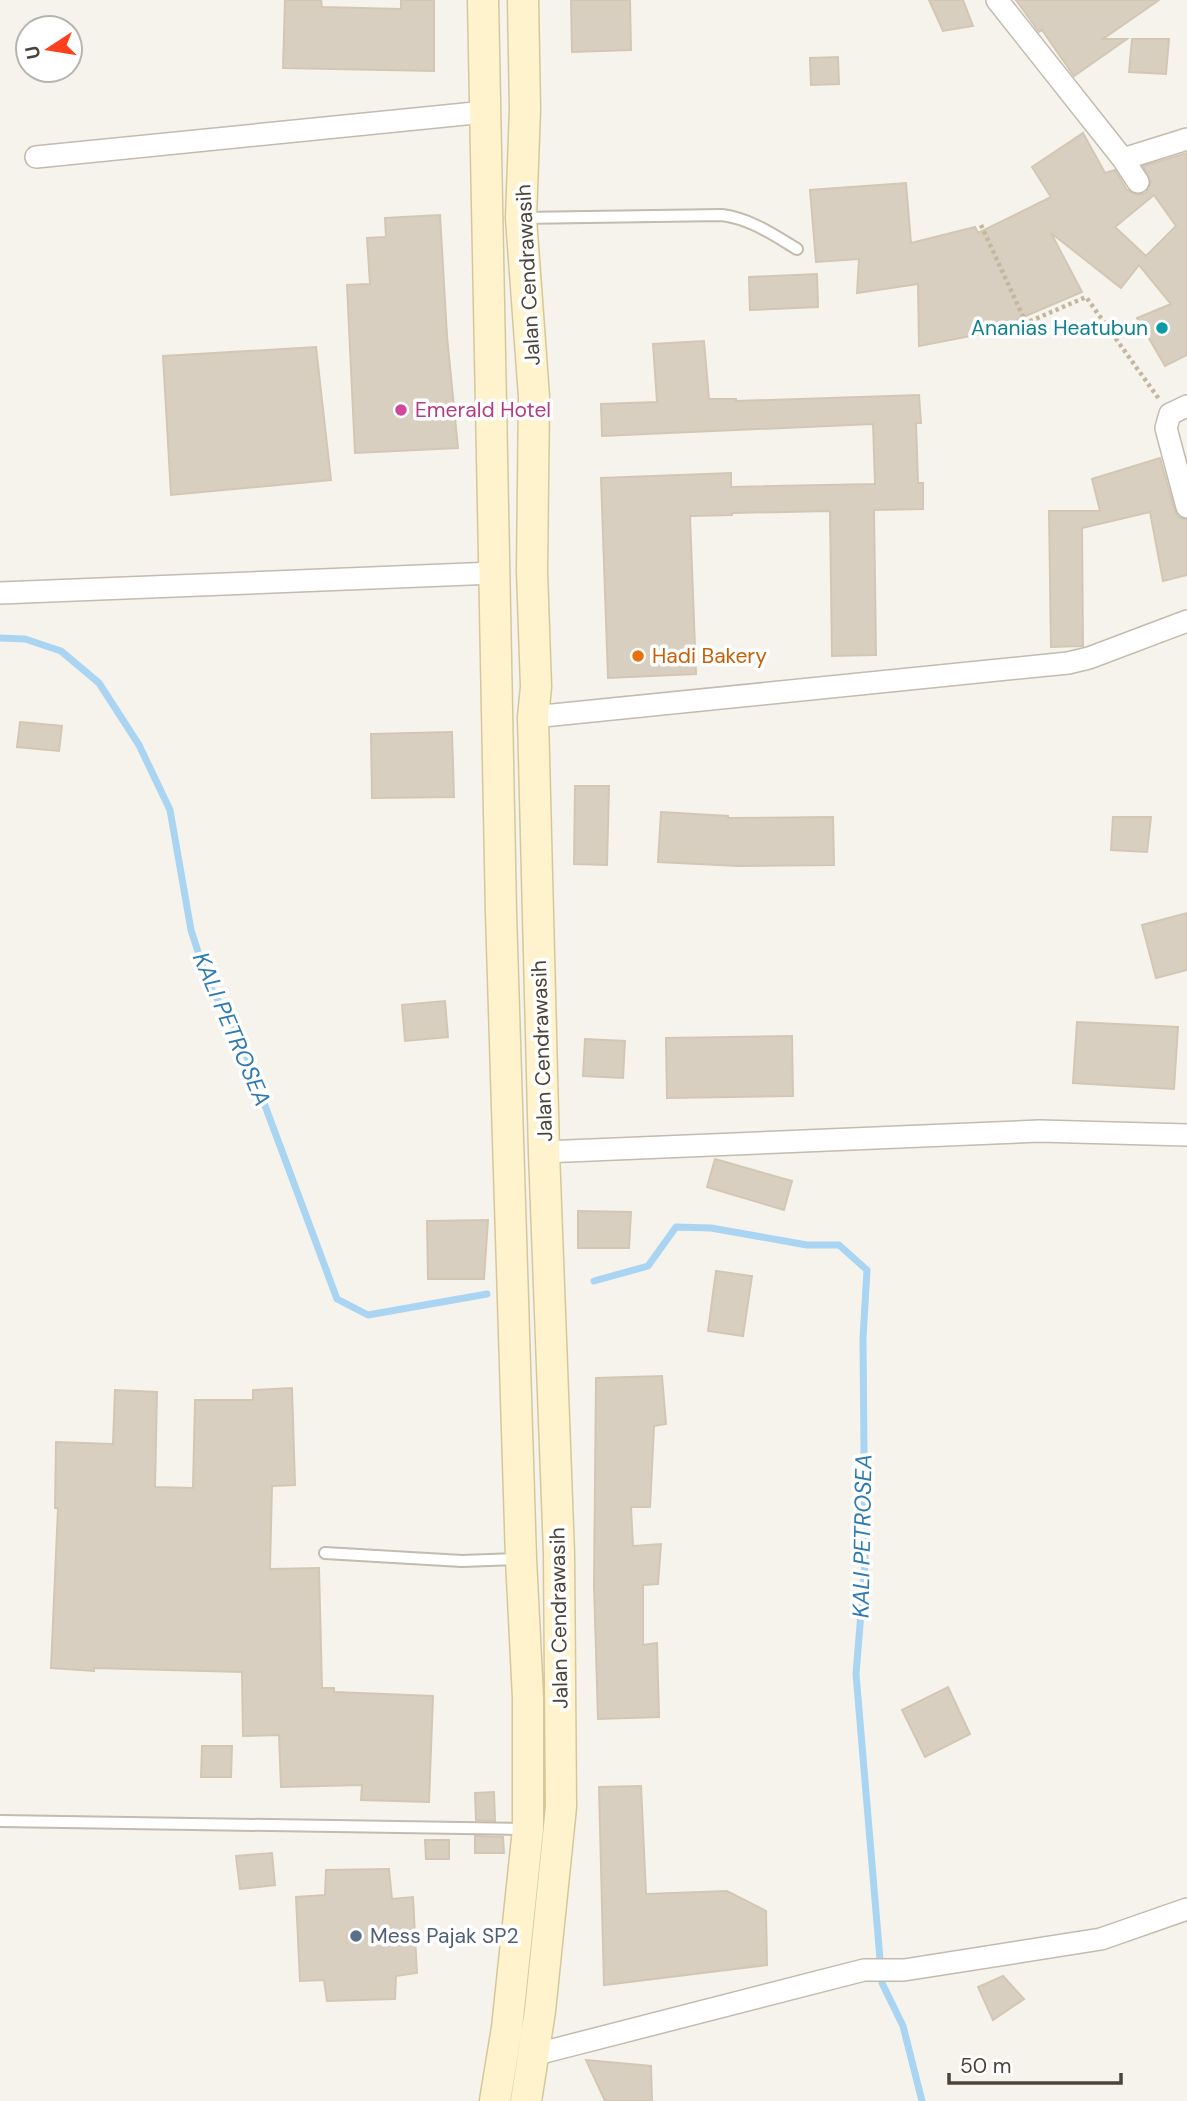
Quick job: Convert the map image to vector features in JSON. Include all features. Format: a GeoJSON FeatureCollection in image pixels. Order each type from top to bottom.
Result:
{"type":"FeatureCollection","features":[{"type":"Feature","properties":{"kind":"main road","name":"Jalan Cendrawasih"},"geometry":{"type":"LineString","coordinates":[[483,0],[500,913],[528,1698],[528,1829],[507,2028],[495,2101]]}},
{"type":"Feature","properties":{"kind":"main road","name":"Jalan Cendrawasih"},"geometry":{"type":"LineString","coordinates":[[523,0],[525,108],[521,218],[534,397],[534,717],[544,1152],[559,1554],[561,1807],[540,2011],[526,2101]]}},
{"type":"Feature","properties":{"kind":"street"},"geometry":{"type":"LineString","coordinates":[[997,0],[1123,159],[1138,182]]}},
{"type":"Feature","properties":{"kind":"street"},"geometry":{"type":"LineString","coordinates":[[36,157],[485,112]]}},
{"type":"Feature","properties":{"kind":"street"},"geometry":{"type":"LineString","coordinates":[[1123,159],[1187,139]]}},
{"type":"Feature","properties":{"kind":"street"},"geometry":{"type":"LineString","coordinates":[[1179,410],[1167,421],[1168,440],[1187,507]]}},
{"type":"Feature","properties":{"kind":"street"},"geometry":{"type":"LineString","coordinates":[[0,593],[494,573]]}},
{"type":"Feature","properties":{"kind":"street"},"geometry":{"type":"LineString","coordinates":[[534,717],[1068,663],[1089,658],[1187,621]]}},
{"type":"Feature","properties":{"kind":"street"},"geometry":{"type":"LineString","coordinates":[[544,1152],[1039,1131],[1187,1135]]}},
{"type":"Feature","properties":{"kind":"street"},"geometry":{"type":"LineString","coordinates":[[533,2055],[864,1970],[904,1970],[1101,1939],[1187,1909]]}},
{"type":"Feature","properties":{"kind":"lane"},"geometry":{"type":"LineString","coordinates":[[521,218],[731,216],[756,224],[797,249]]}},
{"type":"Feature","properties":{"kind":"lane"},"geometry":{"type":"LineString","coordinates":[[325,1553],[462,1561],[521,1559]]}},
{"type":"Feature","properties":{"kind":"lane"},"geometry":{"type":"LineString","coordinates":[[0,1821],[528,1829]]}},
{"type":"Feature","properties":{"kind":"path"},"geometry":{"type":"LineString","coordinates":[[981,225],[1026,323],[1086,297],[1179,410]]}},
{"type":"Feature","properties":{"kind":"building"},"geometry":{"type":"Polygon","coordinates":[[[285,0],[321,0],[322,7],[401,9],[401,0],[434,0],[434,71],[283,68],[285,0]]]}},
{"type":"Feature","properties":{"kind":"building"},"geometry":{"type":"Polygon","coordinates":[[[571,0],[630,0],[631,50],[572,52],[571,0]]]}},
{"type":"Feature","properties":{"kind":"building"},"geometry":{"type":"Polygon","coordinates":[[[929,0],[963,0],[973,26],[943,31],[929,0]]]}},
{"type":"Feature","properties":{"kind":"building"},"geometry":{"type":"Polygon","coordinates":[[[1016,0],[1159,0],[1103,39],[1127,39],[1074,76],[1042,30],[1039,32],[1016,0]]]}},
{"type":"Feature","properties":{"kind":"building"},"geometry":{"type":"Polygon","coordinates":[[[1132,39],[1169,39],[1166,74],[1129,72],[1132,39]]]}},
{"type":"Feature","properties":{"kind":"building"},"geometry":{"type":"Polygon","coordinates":[[[838,57],[839,84],[811,85],[810,58],[838,57]]]}},
{"type":"Feature","properties":{"kind":"building"},"geometry":{"type":"Polygon","coordinates":[[[1083,133],[1105,173],[1115,170],[1127,190],[1138,195],[1146,193],[1151,182],[1143,166],[1187,153],[1187,355],[1165,366],[1137,318],[1171,304],[1139,265],[1121,288],[1051,233],[1082,292],[1014,321],[1017,327],[919,346],[918,284],[857,293],[859,259],[816,262],[810,190],[906,183],[911,243],[975,227],[978,233],[1051,197],[1032,167],[1083,133]],[[1154,195],[1115,227],[1146,256],[1176,226],[1154,195]]]}},
{"type":"Feature","properties":{"kind":"building"},"geometry":{"type":"Polygon","coordinates":[[[440,215],[447,336],[458,448],[355,453],[347,285],[370,284],[367,238],[386,237],[385,218],[440,215]]]}},
{"type":"Feature","properties":{"kind":"building"},"geometry":{"type":"Polygon","coordinates":[[[817,274],[818,307],[750,310],[749,277],[817,274]]]}},
{"type":"Feature","properties":{"kind":"building"},"geometry":{"type":"Polygon","coordinates":[[[704,341],[709,399],[736,401],[919,395],[921,423],[916,423],[918,483],[923,483],[923,509],[874,510],[876,655],[832,656],[830,511],[690,516],[696,674],[608,678],[601,478],[731,473],[731,487],[875,484],[873,424],[602,436],[601,404],[657,402],[653,344],[704,341]]]}},
{"type":"Feature","properties":{"kind":"building"},"geometry":{"type":"Polygon","coordinates":[[[316,347],[331,480],[171,495],[163,356],[316,347]]]}},
{"type":"Feature","properties":{"kind":"building"},"geometry":{"type":"Polygon","coordinates":[[[1160,458],[1175,511],[1178,517],[1187,520],[1187,575],[1163,581],[1150,512],[1082,528],[1083,646],[1051,647],[1049,511],[1100,511],[1092,479],[1160,458]]]}},
{"type":"Feature","properties":{"kind":"building"},"geometry":{"type":"Polygon","coordinates":[[[20,722],[62,726],[59,751],[17,747],[20,722]]]}},
{"type":"Feature","properties":{"kind":"building"},"geometry":{"type":"Polygon","coordinates":[[[452,732],[454,797],[372,798],[371,734],[452,732]]]}},
{"type":"Feature","properties":{"kind":"building"},"geometry":{"type":"Polygon","coordinates":[[[575,786],[609,786],[607,865],[574,864],[575,786]]]}},
{"type":"Feature","properties":{"kind":"building"},"geometry":{"type":"Polygon","coordinates":[[[661,812],[728,818],[833,817],[834,865],[738,866],[658,862],[661,812]]]}},
{"type":"Feature","properties":{"kind":"building"},"geometry":{"type":"Polygon","coordinates":[[[1113,817],[1151,817],[1147,852],[1111,850],[1113,817]]]}},
{"type":"Feature","properties":{"kind":"building"},"geometry":{"type":"Polygon","coordinates":[[[1187,913],[1187,970],[1156,978],[1142,925],[1187,913]]]}},
{"type":"Feature","properties":{"kind":"building"},"geometry":{"type":"Polygon","coordinates":[[[445,1001],[448,1037],[405,1041],[402,1005],[445,1001]]]}},
{"type":"Feature","properties":{"kind":"building"},"geometry":{"type":"Polygon","coordinates":[[[1077,1022],[1178,1027],[1174,1089],[1073,1083],[1077,1022]]]}},
{"type":"Feature","properties":{"kind":"building"},"geometry":{"type":"Polygon","coordinates":[[[792,1036],[793,1096],[667,1098],[666,1038],[792,1036]]]}},
{"type":"Feature","properties":{"kind":"building"},"geometry":{"type":"Polygon","coordinates":[[[585,1039],[625,1041],[623,1078],[583,1076],[585,1039]]]}},
{"type":"Feature","properties":{"kind":"building"},"geometry":{"type":"Polygon","coordinates":[[[715,1159],[792,1181],[784,1210],[707,1187],[715,1159]]]}},
{"type":"Feature","properties":{"kind":"building"},"geometry":{"type":"Polygon","coordinates":[[[578,1211],[631,1212],[629,1248],[578,1248],[578,1211]]]}},
{"type":"Feature","properties":{"kind":"building"},"geometry":{"type":"Polygon","coordinates":[[[488,1220],[484,1279],[428,1279],[427,1221],[488,1220]]]}},
{"type":"Feature","properties":{"kind":"building"},"geometry":{"type":"Polygon","coordinates":[[[716,1271],[752,1276],[743,1336],[708,1331],[716,1271]]]}},
{"type":"Feature","properties":{"kind":"building"},"geometry":{"type":"Polygon","coordinates":[[[662,1376],[666,1424],[654,1426],[650,1507],[631,1507],[633,1546],[661,1544],[658,1584],[643,1585],[643,1645],[657,1643],[659,1717],[598,1719],[594,1585],[596,1378],[662,1376]]]}},
{"type":"Feature","properties":{"kind":"building"},"geometry":{"type":"Polygon","coordinates":[[[292,1388],[295,1485],[272,1486],[270,1569],[319,1568],[322,1688],[334,1688],[334,1692],[433,1696],[429,1802],[361,1800],[362,1785],[281,1787],[279,1735],[243,1736],[242,1672],[51,1668],[58,1508],[55,1508],[56,1442],[113,1444],[115,1390],[157,1392],[155,1487],[193,1488],[195,1400],[253,1400],[253,1390],[292,1388]]]}},
{"type":"Feature","properties":{"kind":"building"},"geometry":{"type":"Polygon","coordinates":[[[948,1687],[970,1734],[925,1757],[902,1710],[948,1687]]]}},
{"type":"Feature","properties":{"kind":"building"},"geometry":{"type":"Polygon","coordinates":[[[202,1746],[232,1746],[231,1777],[201,1777],[202,1746]]]}},
{"type":"Feature","properties":{"kind":"building"},"geometry":{"type":"Polygon","coordinates":[[[641,1786],[646,1894],[727,1891],[766,1911],[767,1965],[604,1985],[599,1787],[641,1786]]]}},
{"type":"Feature","properties":{"kind":"building"},"geometry":{"type":"Polygon","coordinates":[[[494,1792],[495,1821],[476,1820],[475,1793],[494,1792]]]}},
{"type":"Feature","properties":{"kind":"building"},"geometry":{"type":"Polygon","coordinates":[[[475,1836],[503,1837],[504,1853],[475,1853],[475,1836]]]}},
{"type":"Feature","properties":{"kind":"building"},"geometry":{"type":"Polygon","coordinates":[[[425,1840],[449,1840],[449,1859],[426,1859],[425,1840]]]}},
{"type":"Feature","properties":{"kind":"building"},"geometry":{"type":"Polygon","coordinates":[[[272,1853],[275,1885],[240,1889],[236,1856],[272,1853]]]}},
{"type":"Feature","properties":{"kind":"building","name":"Mess Pajak SP2"},"geometry":{"type":"Polygon","coordinates":[[[389,1869],[392,1899],[413,1897],[417,1973],[396,1976],[395,1999],[327,2001],[324,1980],[300,1981],[296,1897],[325,1895],[326,1870],[389,1869]]]}},
{"type":"Feature","properties":{"kind":"building"},"geometry":{"type":"Polygon","coordinates":[[[1003,1976],[1024,1999],[993,2020],[978,1987],[1003,1976]]]}},
{"type":"Feature","properties":{"kind":"building"},"geometry":{"type":"Polygon","coordinates":[[[586,2060],[651,2066],[652,2101],[605,2101],[586,2060]]]}},
{"type":"Feature","properties":{"kind":"waterway","name":"KALI PETROSEA"},"geometry":{"type":"LineString","coordinates":[[0,638],[25,639],[61,651],[99,683],[139,745],[170,810],[191,930],[208,983],[241,1041],[337,1299],[368,1315],[487,1294]]}},
{"type":"Feature","properties":{"kind":"waterway","name":"KALI PETROSEA"},"geometry":{"type":"LineString","coordinates":[[594,1281],[648,1266],[676,1227],[711,1228],[807,1245],[839,1245],[867,1270],[863,1338],[865,1563],[856,1674],[882,1983],[903,2026],[922,2101]]}},
{"type":"Feature","properties":{"kind":"place","name":"Ananias Heatubun"},"geometry":{"type":"Point","coordinates":[1162,328]}},
{"type":"Feature","properties":{"kind":"place","name":"Emerald Hotel"},"geometry":{"type":"Point","coordinates":[401,410]}},
{"type":"Feature","properties":{"kind":"place","name":"Hadi Bakery"},"geometry":{"type":"Point","coordinates":[638,656]}},
{"type":"Feature","properties":{"kind":"place","name":"Mess Pajak SP2"},"geometry":{"type":"Point","coordinates":[356,1936]}}]}
